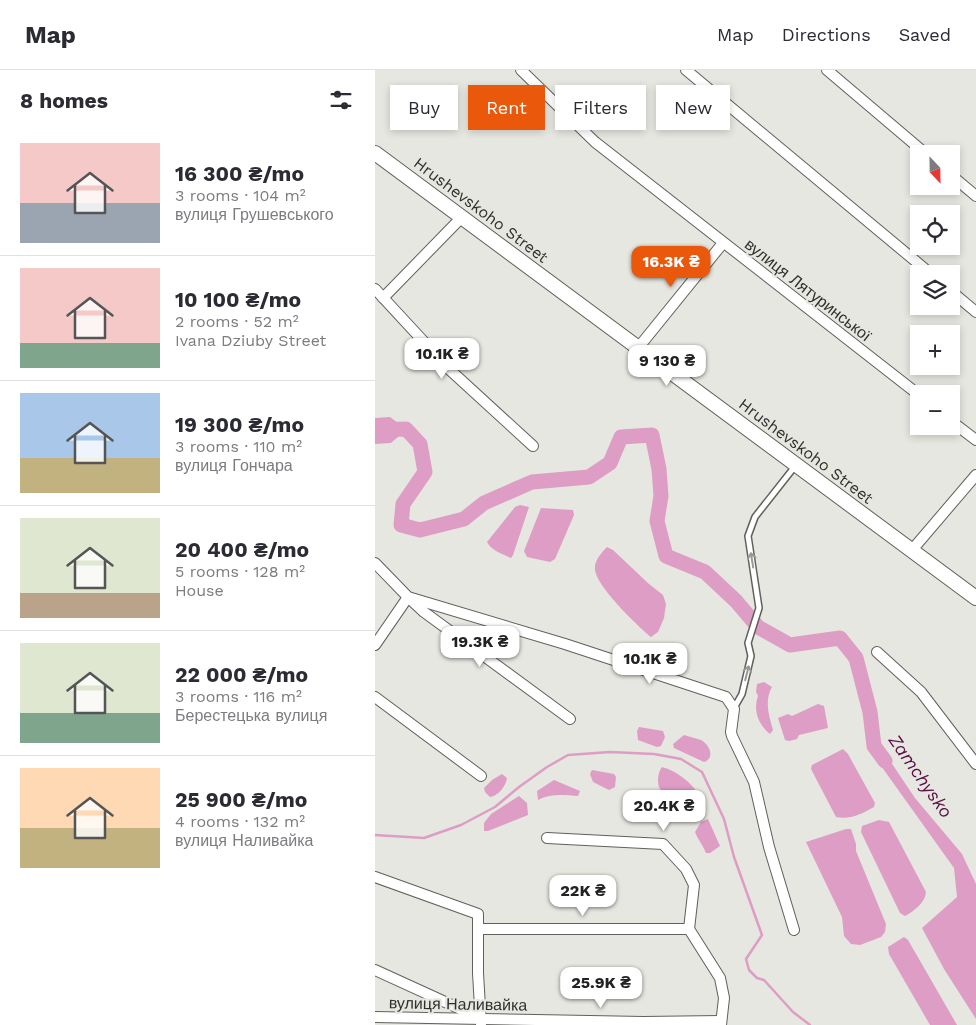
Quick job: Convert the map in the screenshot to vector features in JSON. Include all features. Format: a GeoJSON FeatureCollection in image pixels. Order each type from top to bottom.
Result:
{"type":"FeatureCollection","features":[{"type":"Feature","properties":{"kind":"street","name":"вулиця Лятуринської"},"geometry":{"type":"LineString","coordinates":[[521,70],[595,142],[910,388]]}},
{"type":"Feature","properties":{"kind":"street"},"geometry":{"type":"LineString","coordinates":[[686,70],[920,265]]}},
{"type":"Feature","properties":{"kind":"street"},"geometry":{"type":"LineString","coordinates":[[827,70],[915,145]]}},
{"type":"Feature","properties":{"kind":"street","name":"Hrushevskoho Street"},"geometry":{"type":"LineString","coordinates":[[375,153],[976,598]]}},
{"type":"Feature","properties":{"kind":"street"},"geometry":{"type":"LineString","coordinates":[[960,183],[976,196]]}},
{"type":"Feature","properties":{"kind":"street"},"geometry":{"type":"LineString","coordinates":[[383,298],[462,218]]}},
{"type":"Feature","properties":{"kind":"street"},"geometry":{"type":"LineString","coordinates":[[638,348],[723,243]]}},
{"type":"Feature","properties":{"kind":"street"},"geometry":{"type":"LineString","coordinates":[[375,289],[450,370],[533,446]]}},
{"type":"Feature","properties":{"kind":"street"},"geometry":{"type":"LineString","coordinates":[[960,299],[976,312]]}},
{"type":"Feature","properties":{"kind":"street"},"geometry":{"type":"LineString","coordinates":[[960,428],[976,440]]}},
{"type":"Feature","properties":{"kind":"street"},"geometry":{"type":"LineString","coordinates":[[911,550],[976,475]]}},
{"type":"Feature","properties":{"kind":"street"},"geometry":{"type":"LineString","coordinates":[[375,563],[424,612],[570,719]]}},
{"type":"Feature","properties":{"kind":"street"},"geometry":{"type":"LineString","coordinates":[[375,645],[408,597]]}},
{"type":"Feature","properties":{"kind":"street"},"geometry":{"type":"LineString","coordinates":[[408,597],[565,644],[726,697],[734,709],[732,736],[754,782],[769,847],[794,930]]}},
{"type":"Feature","properties":{"kind":"street"},"geometry":{"type":"LineString","coordinates":[[877,652],[921,692],[976,764]]}},
{"type":"Feature","properties":{"kind":"street"},"geometry":{"type":"LineString","coordinates":[[375,697],[481,776]]}},
{"type":"Feature","properties":{"kind":"street"},"geometry":{"type":"LineString","coordinates":[[547,838],[663,844],[686,868],[694,886],[689,929],[720,978],[723,998],[721,1023]]}},
{"type":"Feature","properties":{"kind":"street"},"geometry":{"type":"LineString","coordinates":[[375,877],[478,914],[478,973],[481,1022],[375,970]]}},
{"type":"Feature","properties":{"kind":"street"},"geometry":{"type":"LineString","coordinates":[[478,930],[689,929]]}},
{"type":"Feature","properties":{"kind":"street","name":"вулиця Наливайка"},"geometry":{"type":"LineString","coordinates":[[375,1017],[481,1022],[721,1023]]}},
{"type":"Feature","properties":{"kind":"lane"},"geometry":{"type":"LineString","coordinates":[[734,709],[742,694],[751,656],[748,643],[759,608],[749,536],[755,517],[796,465]]}},
{"type":"Feature","properties":{"kind":"shaded area"},"geometry":{"type":"Polygon","coordinates":[[[390,417],[406,429],[391,443],[375,444],[375,418],[390,417]]]}},
{"type":"Feature","properties":{"kind":"shaded area"},"geometry":{"type":"Polygon","coordinates":[[[520,505],[529,507],[511,558],[494,550],[487,542],[515,507],[520,505]]]}},
{"type":"Feature","properties":{"kind":"shaded area"},"geometry":{"type":"Polygon","coordinates":[[[541,508],[573,510],[574,515],[555,559],[550,562],[527,557],[524,551],[541,508]]]}},
{"type":"Feature","properties":{"kind":"shaded area"},"geometry":{"type":"Polygon","coordinates":[[[607,547],[613,550],[663,595],[666,604],[664,618],[658,632],[651,637],[608,594],[596,574],[596,562],[607,547]]]}},
{"type":"Feature","properties":{"kind":"shaded area"},"geometry":{"type":"Polygon","coordinates":[[[764,682],[772,687],[768,698],[773,730],[770,734],[762,726],[756,712],[757,684],[764,682]]]}},
{"type":"Feature","properties":{"kind":"shaded area"},"geometry":{"type":"Polygon","coordinates":[[[818,704],[824,706],[828,728],[799,735],[797,739],[785,740],[778,718],[788,714],[792,716],[818,704]]]}},
{"type":"Feature","properties":{"kind":"shaded area"},"geometry":{"type":"Polygon","coordinates":[[[639,727],[663,731],[665,737],[661,746],[657,747],[638,740],[637,731],[639,727]]]}},
{"type":"Feature","properties":{"kind":"shaded area"},"geometry":{"type":"Polygon","coordinates":[[[684,735],[701,740],[707,745],[710,751],[708,760],[704,762],[674,748],[673,744],[684,735]]]}},
{"type":"Feature","properties":{"kind":"shaded area"},"geometry":{"type":"Polygon","coordinates":[[[874,746],[880,746],[915,798],[962,854],[976,884],[976,1019],[944,969],[922,928],[957,897],[954,868],[874,756],[874,746]]]}},
{"type":"Feature","properties":{"kind":"shaded area"},"geometry":{"type":"Polygon","coordinates":[[[843,749],[848,754],[875,803],[874,807],[860,814],[841,818],[836,817],[811,769],[812,765],[843,749]]]}},
{"type":"Feature","properties":{"kind":"shaded area"},"geometry":{"type":"Polygon","coordinates":[[[662,767],[687,780],[700,797],[702,803],[692,811],[688,810],[664,793],[659,787],[658,782],[662,767]]]}},
{"type":"Feature","properties":{"kind":"shaded area"},"geometry":{"type":"Polygon","coordinates":[[[592,770],[614,774],[616,777],[615,787],[609,790],[593,782],[590,774],[592,770]]]}},
{"type":"Feature","properties":{"kind":"shaded area"},"geometry":{"type":"Polygon","coordinates":[[[502,774],[507,778],[505,784],[499,793],[490,797],[484,788],[502,774]]]}},
{"type":"Feature","properties":{"kind":"shaded area"},"geometry":{"type":"Polygon","coordinates":[[[554,780],[580,791],[578,796],[553,795],[538,800],[537,791],[554,780]]]}},
{"type":"Feature","properties":{"kind":"shaded area"},"geometry":{"type":"Polygon","coordinates":[[[519,796],[527,803],[528,815],[484,831],[484,823],[491,814],[519,796]]]}},
{"type":"Feature","properties":{"kind":"shaded area"},"geometry":{"type":"Polygon","coordinates":[[[708,819],[720,846],[710,853],[706,853],[695,832],[701,822],[708,819]]]}},
{"type":"Feature","properties":{"kind":"shaded area"},"geometry":{"type":"Polygon","coordinates":[[[879,820],[889,822],[926,892],[921,903],[905,916],[900,913],[861,832],[862,826],[879,820]]]}},
{"type":"Feature","properties":{"kind":"shaded area"},"geometry":{"type":"Polygon","coordinates":[[[851,829],[856,844],[856,851],[886,924],[885,932],[881,937],[860,945],[851,944],[844,936],[842,917],[806,842],[851,829]]]}},
{"type":"Feature","properties":{"kind":"shaded area"},"geometry":{"type":"Polygon","coordinates":[[[904,937],[908,940],[957,1025],[930,1025],[889,954],[888,947],[904,937]]]}},
{"type":"Feature","properties":{"kind":"waterway","name":"Zamchysko"},"geometry":{"type":"LineString","coordinates":[[375,430],[406,429],[420,444],[425,472],[403,504],[401,525],[420,530],[464,519],[484,503],[532,482],[589,477],[610,463],[621,437],[652,435],[659,469],[661,496],[657,521],[666,556],[705,572],[736,601],[758,627],[790,645],[840,638],[856,658],[870,712],[874,746],[885,761]]}},
{"type":"Feature","properties":{"kind":"waterway"},"geometry":{"type":"LineString","coordinates":[[375,835],[424,838],[461,825],[495,807],[547,767],[568,755],[610,752],[654,754],[681,759],[702,772],[724,819],[734,857],[762,935],[746,959],[749,970],[757,978],[764,980],[793,1012],[810,1025]]}}]}
